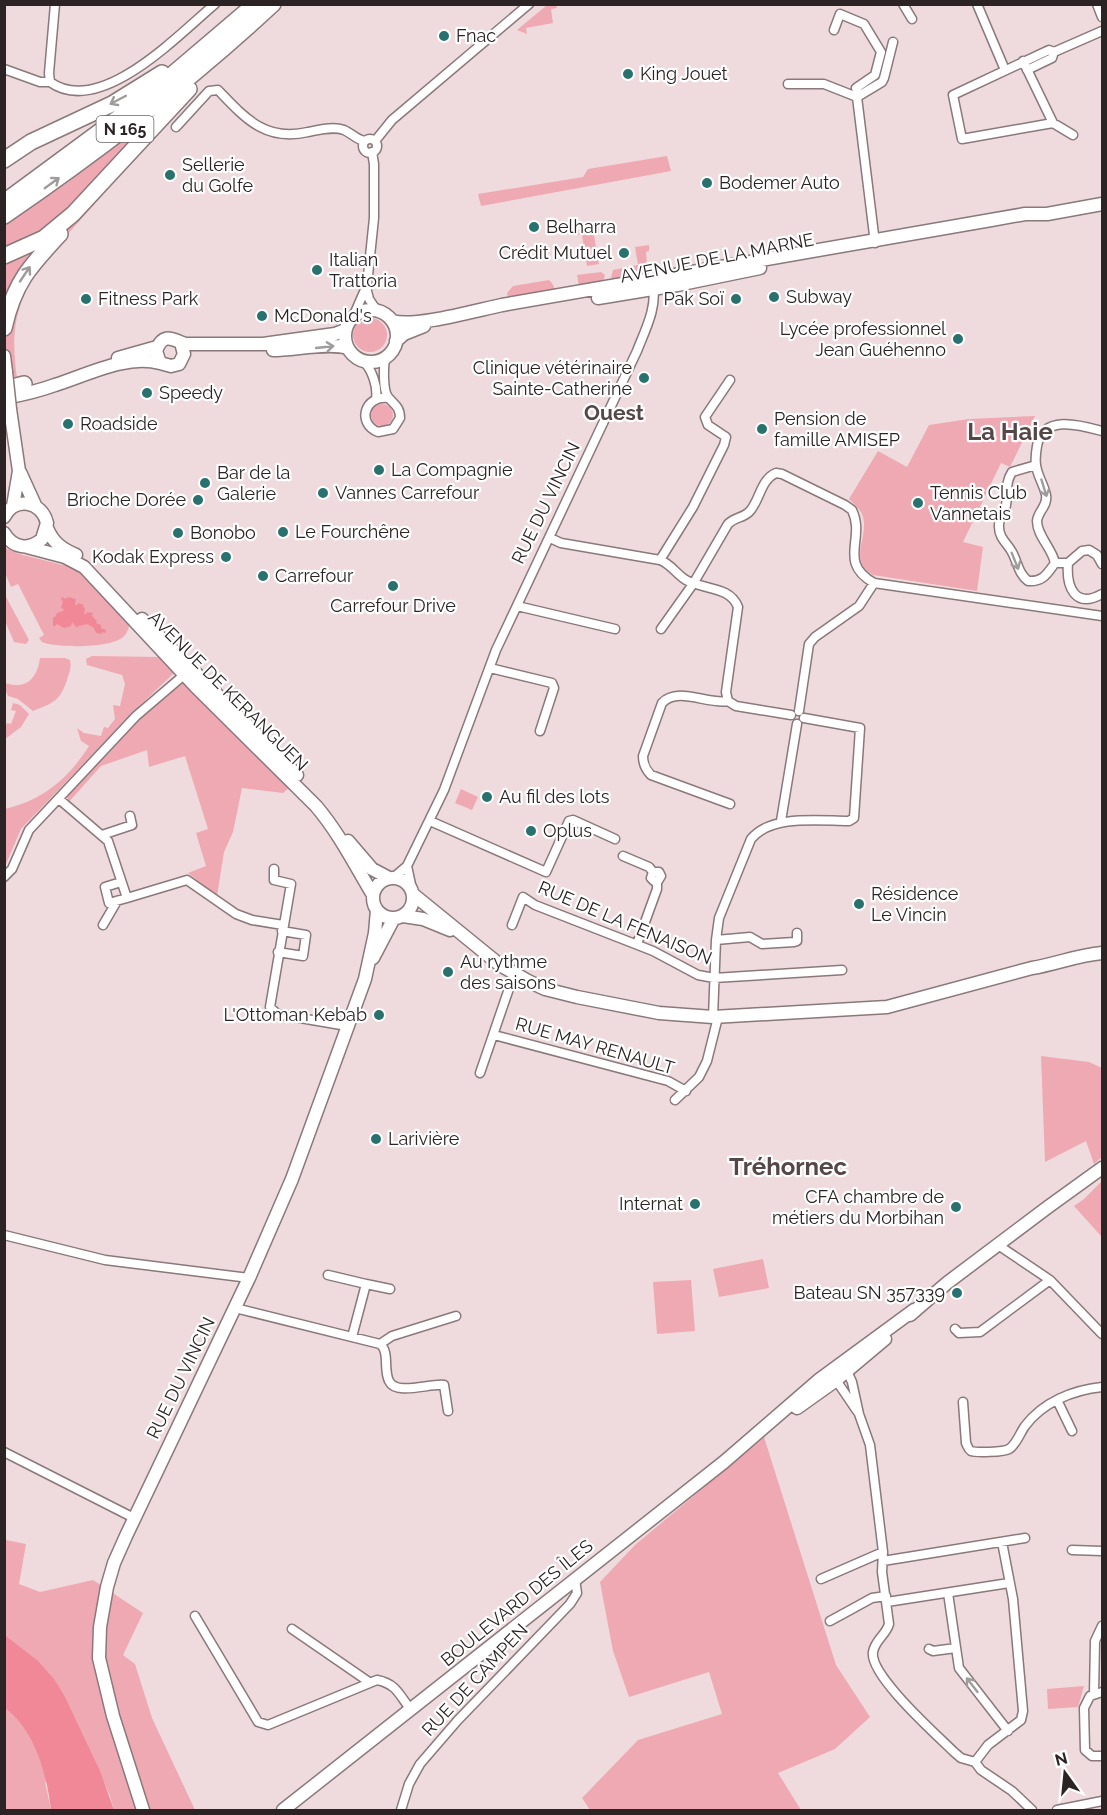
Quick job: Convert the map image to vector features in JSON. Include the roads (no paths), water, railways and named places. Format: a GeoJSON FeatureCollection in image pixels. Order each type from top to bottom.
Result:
{"type":"FeatureCollection","features":[{"type":"Feature","properties":{"kind":"highway","name":"N 165"},"geometry":{"type":"LineString","coordinates":[[4,202],[141,101],[255,4]]}},
{"type":"Feature","properties":{"kind":"highway","name":"N 165"},"geometry":{"type":"LineString","coordinates":[[4,216],[134,122],[240,35],[273,4]]}},
{"type":"Feature","properties":{"kind":"highway"},"geometry":{"type":"LineString","coordinates":[[4,160],[31,142],[131,93],[204,40],[220,35]]}},
{"type":"Feature","properties":{"kind":"highway"},"geometry":{"type":"LineString","coordinates":[[4,256],[44,238],[73,214],[177,101],[236,47],[240,35]]}},
{"type":"Feature","properties":{"kind":"highway"},"geometry":{"type":"LineString","coordinates":[[4,145],[55,130]]}},
{"type":"Feature","properties":{"kind":"highway"},"geometry":{"type":"LineString","coordinates":[[4,328],[21,279],[69,224],[73,214]]}},
{"type":"Feature","properties":{"kind":"highway"},"geometry":{"type":"LineString","coordinates":[[4,388],[24,384]]}},
{"type":"Feature","properties":{"kind":"main road","name":"AVENUE DE LA MARNE"},"geometry":{"type":"LineString","coordinates":[[396,341],[418,327],[477,314],[653,285],[1025,214],[1047,214],[1102,204]]}},
{"type":"Feature","properties":{"kind":"main road","name":"AVENUE DE LA MARNE"},"geometry":{"type":"LineString","coordinates":[[392,321],[402,323],[428,320],[502,305],[653,285]]}},
{"type":"Feature","properties":{"kind":"main road"},"geometry":{"type":"LineString","coordinates":[[181,343],[278,343],[335,334],[345,330],[353,317],[364,311],[383,313],[396,327],[396,341],[393,350],[379,361],[363,361],[347,348],[334,345],[283,350],[222,349],[197,352],[183,357]]}},
{"type":"Feature","properties":{"kind":"main road"},"geometry":{"type":"LineString","coordinates":[[345,330],[347,348]]}},
{"type":"Feature","properties":{"kind":"main road"},"geometry":{"type":"LineString","coordinates":[[167,339],[175,339],[181,343],[184,350],[179,364],[171,366],[145,361],[125,363],[6,401],[54,379],[157,347],[167,339]]}},
{"type":"Feature","properties":{"kind":"main road"},"geometry":{"type":"LineString","coordinates":[[157,347],[156,355],[160,363]]}},
{"type":"Feature","properties":{"kind":"main road"},"geometry":{"type":"LineString","coordinates":[[4,356],[6,401],[19,471],[7,513]]}},
{"type":"Feature","properties":{"kind":"main road"},"geometry":{"type":"LineString","coordinates":[[24,384],[54,379]]}},
{"type":"Feature","properties":{"kind":"main road","name":"AVENUE DE KERANGUEN"},"geometry":{"type":"LineString","coordinates":[[19,471],[35,505],[44,513],[47,528],[55,542],[88,564],[280,757],[320,801],[349,843],[372,868],[391,877]]}},
{"type":"Feature","properties":{"kind":"main road"},"geometry":{"type":"LineString","coordinates":[[7,513],[24,503],[35,505]]}},
{"type":"Feature","properties":{"kind":"main road"},"geometry":{"type":"LineString","coordinates":[[27,547],[42,539],[47,528]]}},
{"type":"Feature","properties":{"kind":"main road","name":"AVENUE DE KERANGUEN"},"geometry":{"type":"LineString","coordinates":[[5,534],[14,544],[65,557],[84,567],[184,675],[322,813],[344,845],[373,896]]}},
{"type":"Feature","properties":{"kind":"main road"},"geometry":{"type":"LineString","coordinates":[[469,941],[448,921],[428,909],[403,879],[391,877],[378,884],[373,896],[381,915],[423,919],[444,927],[469,941],[514,974],[546,989],[659,1012],[716,1017],[887,1007],[1032,968],[1050,958],[1062,960],[1102,953]]}},
{"type":"Feature","properties":{"kind":"main road"},"geometry":{"type":"LineString","coordinates":[[399,917],[412,907],[413,892]]}},
{"type":"Feature","properties":{"kind":"main road","name":"RUE DU VINCIN"},"geometry":{"type":"LineString","coordinates":[[142,1810],[102,1675],[99,1639],[107,1587],[114,1563],[134,1518],[249,1278],[292,1179],[367,970],[375,933],[377,910]]}},
{"type":"Feature","properties":{"kind":"main road","name":"RUE DU VINCIN"},"geometry":{"type":"LineString","coordinates":[[367,970],[399,917]]}},
{"type":"Feature","properties":{"kind":"main road"},"geometry":{"type":"LineString","coordinates":[[1079,956],[1102,948]]}},
{"type":"Feature","properties":{"kind":"main road","name":"BOULEVARD DES ÎLES"},"geometry":{"type":"LineString","coordinates":[[284,1810],[772,1422],[785,1408],[839,1371],[998,1245],[1102,1168]]}},
{"type":"Feature","properties":{"kind":"street"},"geometry":{"type":"LineString","coordinates":[[50,82],[56,4]]}},
{"type":"Feature","properties":{"kind":"street"},"geometry":{"type":"LineString","coordinates":[[4,69],[40,82],[50,82],[59,88],[81,92],[104,87],[135,71],[215,4]]}},
{"type":"Feature","properties":{"kind":"street"},"geometry":{"type":"LineString","coordinates":[[375,141],[392,120],[529,4]]}},
{"type":"Feature","properties":{"kind":"street"},"geometry":{"type":"LineString","coordinates":[[903,4],[912,19]]}},
{"type":"Feature","properties":{"kind":"street"},"geometry":{"type":"LineString","coordinates":[[977,4],[1005,70]]}},
{"type":"Feature","properties":{"kind":"street"},"geometry":{"type":"LineString","coordinates":[[1097,4],[1102,17]]}},
{"type":"Feature","properties":{"kind":"street"},"geometry":{"type":"LineString","coordinates":[[834,30],[840,14],[864,24],[881,52],[873,78],[856,88],[875,243]]}},
{"type":"Feature","properties":{"kind":"street"},"geometry":{"type":"LineString","coordinates":[[1053,123],[962,139],[953,95],[1005,70],[1025,66],[1048,50],[1054,52],[1102,31]]}},
{"type":"Feature","properties":{"kind":"street"},"geometry":{"type":"LineString","coordinates":[[788,84],[824,84],[858,96],[882,82],[893,42]]}},
{"type":"Feature","properties":{"kind":"street"},"geometry":{"type":"LineString","coordinates":[[1025,66],[1053,123],[1073,135]]}},
{"type":"Feature","properties":{"kind":"street"},"geometry":{"type":"LineString","coordinates":[[176,126],[208,91],[218,90],[256,127],[279,135],[300,134],[323,129],[343,129],[364,141],[370,139],[375,141]]}},
{"type":"Feature","properties":{"kind":"street"},"geometry":{"type":"LineString","coordinates":[[364,141],[364,150],[368,153],[377,147],[375,141]]}},
{"type":"Feature","properties":{"kind":"street"},"geometry":{"type":"LineString","coordinates":[[353,317],[366,287],[374,218],[372,152]]}},
{"type":"Feature","properties":{"kind":"street","name":"RUE DU VINCIN"},"geometry":{"type":"LineString","coordinates":[[391,877],[407,866],[450,776],[496,650],[649,321],[654,307],[653,285]]}},
{"type":"Feature","properties":{"kind":"street"},"geometry":{"type":"LineString","coordinates":[[366,287],[369,299],[377,311]]}},
{"type":"Feature","properties":{"kind":"street"},"geometry":{"type":"LineString","coordinates":[[386,357],[384,369],[388,398]]}},
{"type":"Feature","properties":{"kind":"street"},"geometry":{"type":"LineString","coordinates":[[363,361],[371,371],[376,399]]}},
{"type":"Feature","properties":{"kind":"street"},"geometry":{"type":"LineString","coordinates":[[660,560],[693,507],[724,445],[726,437],[708,425],[705,417],[730,380]]}},
{"type":"Feature","properties":{"kind":"street"},"geometry":{"type":"LineString","coordinates":[[388,398],[398,406],[400,418],[393,429],[383,433],[370,427],[365,417],[367,406],[376,399],[388,398]]}},
{"type":"Feature","properties":{"kind":"street"},"geometry":{"type":"LineString","coordinates":[[1055,563],[1037,522],[1047,498],[1036,465],[1038,440],[1043,432],[1052,425],[1075,424],[1102,431]]}},
{"type":"Feature","properties":{"kind":"street"},"geometry":{"type":"LineString","coordinates":[[1036,465],[1012,472],[1007,481],[1006,506],[1000,517],[999,528],[1001,538],[1011,551],[1019,572],[1028,581],[1037,582],[1045,577],[1055,563]]}},
{"type":"Feature","properties":{"kind":"street"},"geometry":{"type":"LineString","coordinates":[[662,629],[693,584],[728,524],[733,518],[750,511],[768,478],[776,473],[783,474],[852,510],[858,528],[853,549],[855,565],[861,574],[874,583],[1102,616]]}},
{"type":"Feature","properties":{"kind":"street"},"geometry":{"type":"LineString","coordinates":[[550,538],[561,543],[660,560],[693,584],[728,593],[735,598],[738,607],[726,692],[728,701]]}},
{"type":"Feature","properties":{"kind":"street"},"geometry":{"type":"LineString","coordinates":[[1055,563],[1068,563],[1082,551],[1089,550],[1097,555],[1102,564]]}},
{"type":"Feature","properties":{"kind":"street"},"geometry":{"type":"LineString","coordinates":[[1068,563],[1070,585],[1074,593],[1086,600],[1102,594]]}},
{"type":"Feature","properties":{"kind":"street"},"geometry":{"type":"LineString","coordinates":[[781,821],[809,644],[815,637],[859,606],[874,583]]}},
{"type":"Feature","properties":{"kind":"street"},"geometry":{"type":"LineString","coordinates":[[517,606],[615,629]]}},
{"type":"Feature","properties":{"kind":"street"},"geometry":{"type":"LineString","coordinates":[[490,668],[552,683],[554,688],[540,731]]}},
{"type":"Feature","properties":{"kind":"street"},"geometry":{"type":"LineString","coordinates":[[4,877],[12,869],[28,830],[136,716],[184,675]]}},
{"type":"Feature","properties":{"kind":"street"},"geometry":{"type":"LineString","coordinates":[[675,1100],[699,1077],[707,1061],[716,1017],[714,978],[716,940],[721,910],[747,846],[756,834],[781,821],[849,821],[854,818],[860,728],[736,706],[728,701],[721,702],[678,695],[666,698],[662,702],[643,756],[645,770],[651,775],[730,804]]}},
{"type":"Feature","properties":{"kind":"street"},"geometry":{"type":"LineString","coordinates":[[58,799],[108,841],[127,898]]}},
{"type":"Feature","properties":{"kind":"street"},"geometry":{"type":"LineString","coordinates":[[102,835],[132,825],[129,816]]}},
{"type":"Feature","properties":{"kind":"street"},"geometry":{"type":"LineString","coordinates":[[430,821],[546,872],[569,821],[573,820],[615,839]]}},
{"type":"Feature","properties":{"kind":"street"},"geometry":{"type":"LineString","coordinates":[[623,856],[649,867],[653,872],[651,878],[657,881],[657,889],[637,944]]}},
{"type":"Feature","properties":{"kind":"street"},"geometry":{"type":"LineString","coordinates":[[407,866],[413,892]]}},
{"type":"Feature","properties":{"kind":"street"},"geometry":{"type":"LineString","coordinates":[[274,868],[274,880],[291,884],[270,1001],[272,1011],[277,1014],[347,1026]]}},
{"type":"Feature","properties":{"kind":"street"},"geometry":{"type":"LineString","coordinates":[[121,882],[105,887],[109,903],[187,879],[236,914],[306,935],[303,956],[278,952]]}},
{"type":"Feature","properties":{"kind":"street","name":"RUE DE LA FENAISON"},"geometry":{"type":"LineString","coordinates":[[512,925],[524,895],[535,905],[637,944],[698,975],[714,978]]}},
{"type":"Feature","properties":{"kind":"street"},"geometry":{"type":"LineString","coordinates":[[103,925],[117,901]]}},
{"type":"Feature","properties":{"kind":"street"},"geometry":{"type":"LineString","coordinates":[[716,940],[750,937],[762,944],[794,942],[797,941],[797,933]]}},
{"type":"Feature","properties":{"kind":"street"},"geometry":{"type":"LineString","coordinates":[[714,978],[842,970]]}},
{"type":"Feature","properties":{"kind":"street"},"geometry":{"type":"LineString","coordinates":[[480,1073],[514,974]]}},
{"type":"Feature","properties":{"kind":"street","name":"RUE MAY RENAULT"},"geometry":{"type":"LineString","coordinates":[[494,1035],[668,1081],[686,1091]]}},
{"type":"Feature","properties":{"kind":"street"},"geometry":{"type":"LineString","coordinates":[[4,1235],[105,1260],[249,1278]]}},
{"type":"Feature","properties":{"kind":"street"},"geometry":{"type":"LineString","coordinates":[[998,1245],[1050,1280],[1102,1334]]}},
{"type":"Feature","properties":{"kind":"street"},"geometry":{"type":"LineString","coordinates":[[328,1275],[390,1289]]}},
{"type":"Feature","properties":{"kind":"street"},"geometry":{"type":"LineString","coordinates":[[955,1329],[959,1333],[980,1332],[1050,1280]]}},
{"type":"Feature","properties":{"kind":"street"},"geometry":{"type":"LineString","coordinates":[[352,1337],[366,1284]]}},
{"type":"Feature","properties":{"kind":"street"},"geometry":{"type":"LineString","coordinates":[[235,1308],[380,1344],[384,1349],[388,1378],[393,1386],[401,1389],[444,1385],[448,1411]]}},
{"type":"Feature","properties":{"kind":"street"},"geometry":{"type":"LineString","coordinates":[[380,1344],[393,1336],[456,1316]]}},
{"type":"Feature","properties":{"kind":"street"},"geometry":{"type":"LineString","coordinates":[[839,1371],[859,1414],[870,1445],[883,1556],[882,1572],[889,1627],[874,1648],[873,1662],[892,1690],[954,1752],[961,1758],[975,1762],[981,1770],[1012,1791],[1032,1810]]}},
{"type":"Feature","properties":{"kind":"street"},"geometry":{"type":"LineString","coordinates":[[839,1371],[852,1382],[859,1414]]}},
{"type":"Feature","properties":{"kind":"street"},"geometry":{"type":"LineString","coordinates":[[963,1402],[966,1443],[969,1449],[974,1452],[1008,1449],[1034,1416],[1057,1400],[1079,1391],[1102,1387]]}},
{"type":"Feature","properties":{"kind":"street"},"geometry":{"type":"LineString","coordinates":[[1057,1400],[1072,1431]]}},
{"type":"Feature","properties":{"kind":"street"},"geometry":{"type":"LineString","coordinates":[[4,1452],[134,1518]]}},
{"type":"Feature","properties":{"kind":"street"},"geometry":{"type":"LineString","coordinates":[[821,1579],[883,1556],[1025,1538]]}},
{"type":"Feature","properties":{"kind":"street"},"geometry":{"type":"LineString","coordinates":[[975,1762],[988,1745],[1021,1720],[1023,1711],[1013,1599],[1002,1542]]}},
{"type":"Feature","properties":{"kind":"street"},"geometry":{"type":"LineString","coordinates":[[1072,1550],[1102,1551]]}},
{"type":"Feature","properties":{"kind":"street","name":"RUE DE CAMPEN"},"geometry":{"type":"LineString","coordinates":[[401,1810],[409,1784],[420,1764],[458,1720],[570,1604],[577,1593],[575,1579]]}},
{"type":"Feature","properties":{"kind":"street"},"geometry":{"type":"LineString","coordinates":[[830,1621],[872,1599],[948,1593],[1009,1583]]}},
{"type":"Feature","properties":{"kind":"street"},"geometry":{"type":"LineString","coordinates":[[948,1593],[959,1668],[1008,1731]]}},
{"type":"Feature","properties":{"kind":"street"},"geometry":{"type":"LineString","coordinates":[[195,1616],[258,1722],[268,1725],[377,1680],[394,1686],[411,1710]]}},
{"type":"Feature","properties":{"kind":"street"},"geometry":{"type":"LineString","coordinates":[[1102,1626],[1095,1641],[1098,1693],[1088,1698],[1084,1708],[1084,1747],[1092,1756],[1102,1756]]}},
{"type":"Feature","properties":{"kind":"street"},"geometry":{"type":"LineString","coordinates":[[292,1629],[369,1682]]}},
{"type":"Feature","properties":{"kind":"street"},"geometry":{"type":"LineString","coordinates":[[929,1649],[933,1651],[956,1648]]}},
{"type":"Feature","properties":{"kind":"street"},"geometry":{"type":"LineString","coordinates":[[1057,1810],[1084,1808],[1102,1801]]}},
{"type":"Feature","properties":{"kind":"place","name":"Fnac"},"geometry":{"type":"Point","coordinates":[444,36]}},
{"type":"Feature","properties":{"kind":"place","name":"King Jouet"},"geometry":{"type":"Point","coordinates":[628,74]}},
{"type":"Feature","properties":{"kind":"place","name":"Sellerie du Golfe"},"geometry":{"type":"Point","coordinates":[170,175]}},
{"type":"Feature","properties":{"kind":"place","name":"Bodemer Auto"},"geometry":{"type":"Point","coordinates":[707,183]}},
{"type":"Feature","properties":{"kind":"place","name":"Belharra"},"geometry":{"type":"Point","coordinates":[534,227]}},
{"type":"Feature","properties":{"kind":"place","name":"Crédit Mutuel"},"geometry":{"type":"Point","coordinates":[624,253]}},
{"type":"Feature","properties":{"kind":"place","name":"Italian Trattoria"},"geometry":{"type":"Point","coordinates":[317,270]}},
{"type":"Feature","properties":{"kind":"place","name":"Subway"},"geometry":{"type":"Point","coordinates":[774,297]}},
{"type":"Feature","properties":{"kind":"place","name":"Fitness Park"},"geometry":{"type":"Point","coordinates":[86,299]}},
{"type":"Feature","properties":{"kind":"place","name":"Pak Soï"},"geometry":{"type":"Point","coordinates":[736,299]}},
{"type":"Feature","properties":{"kind":"place","name":"McDonald's"},"geometry":{"type":"Point","coordinates":[262,316]}},
{"type":"Feature","properties":{"kind":"place","name":"Lycée professionnel Jean Guéhenno"},"geometry":{"type":"Point","coordinates":[958,339]}},
{"type":"Feature","properties":{"kind":"place","name":"Clinique vétérinaire Sainte-Catherine"},"geometry":{"type":"Point","coordinates":[644,378]}},
{"type":"Feature","properties":{"kind":"place","name":"Speedy"},"geometry":{"type":"Point","coordinates":[147,393]}},
{"type":"Feature","properties":{"kind":"place","name":"Roadside"},"geometry":{"type":"Point","coordinates":[68,424]}},
{"type":"Feature","properties":{"kind":"place","name":"Pension de famille AMISEP"},"geometry":{"type":"Point","coordinates":[762,429]}},
{"type":"Feature","properties":{"kind":"place","name":"La Compagnie"},"geometry":{"type":"Point","coordinates":[379,470]}},
{"type":"Feature","properties":{"kind":"place","name":"Bar de la Galerie"},"geometry":{"type":"Point","coordinates":[205,483]}},
{"type":"Feature","properties":{"kind":"place","name":"Vannes Carrefour"},"geometry":{"type":"Point","coordinates":[323,493]}},
{"type":"Feature","properties":{"kind":"place","name":"Brioche Dorée"},"geometry":{"type":"Point","coordinates":[198,500]}},
{"type":"Feature","properties":{"kind":"place","name":"Tennis Club Vannetais"},"geometry":{"type":"Point","coordinates":[918,503]}},
{"type":"Feature","properties":{"kind":"place","name":"Le Fourchêne"},"geometry":{"type":"Point","coordinates":[283,532]}},
{"type":"Feature","properties":{"kind":"place","name":"Bonobo"},"geometry":{"type":"Point","coordinates":[178,533]}},
{"type":"Feature","properties":{"kind":"place","name":"Kodak Express"},"geometry":{"type":"Point","coordinates":[226,557]}},
{"type":"Feature","properties":{"kind":"place","name":"Carrefour"},"geometry":{"type":"Point","coordinates":[263,576]}},
{"type":"Feature","properties":{"kind":"place","name":"Carrefour Drive"},"geometry":{"type":"Point","coordinates":[393,586]}},
{"type":"Feature","properties":{"kind":"place","name":"Au fil des lots"},"geometry":{"type":"Point","coordinates":[487,797]}},
{"type":"Feature","properties":{"kind":"place","name":"Oplus"},"geometry":{"type":"Point","coordinates":[531,831]}},
{"type":"Feature","properties":{"kind":"place","name":"Résidence Le Vincin"},"geometry":{"type":"Point","coordinates":[859,904]}},
{"type":"Feature","properties":{"kind":"place","name":"Au rythme des saisons"},"geometry":{"type":"Point","coordinates":[448,972]}},
{"type":"Feature","properties":{"kind":"place","name":"L'Ottoman Kebab"},"geometry":{"type":"Point","coordinates":[379,1015]}},
{"type":"Feature","properties":{"kind":"place","name":"Larivière"},"geometry":{"type":"Point","coordinates":[376,1139]}},
{"type":"Feature","properties":{"kind":"place","name":"Internat"},"geometry":{"type":"Point","coordinates":[695,1204]}},
{"type":"Feature","properties":{"kind":"place","name":"CFA chambre de métiers du Morbihan"},"geometry":{"type":"Point","coordinates":[956,1207]}},
{"type":"Feature","properties":{"kind":"place","name":"Bateau SN 357339"},"geometry":{"type":"Point","coordinates":[957,1293]}},
{"type":"Feature","properties":{"kind":"district","name":"Ouest"},"geometry":{"type":"Point","coordinates":[614,413]}},
{"type":"Feature","properties":{"kind":"district","name":"La Haie"},"geometry":{"type":"Point","coordinates":[1010,432]}},
{"type":"Feature","properties":{"kind":"district","name":"Tréhornec"},"geometry":{"type":"Point","coordinates":[788,1167]}}]}
